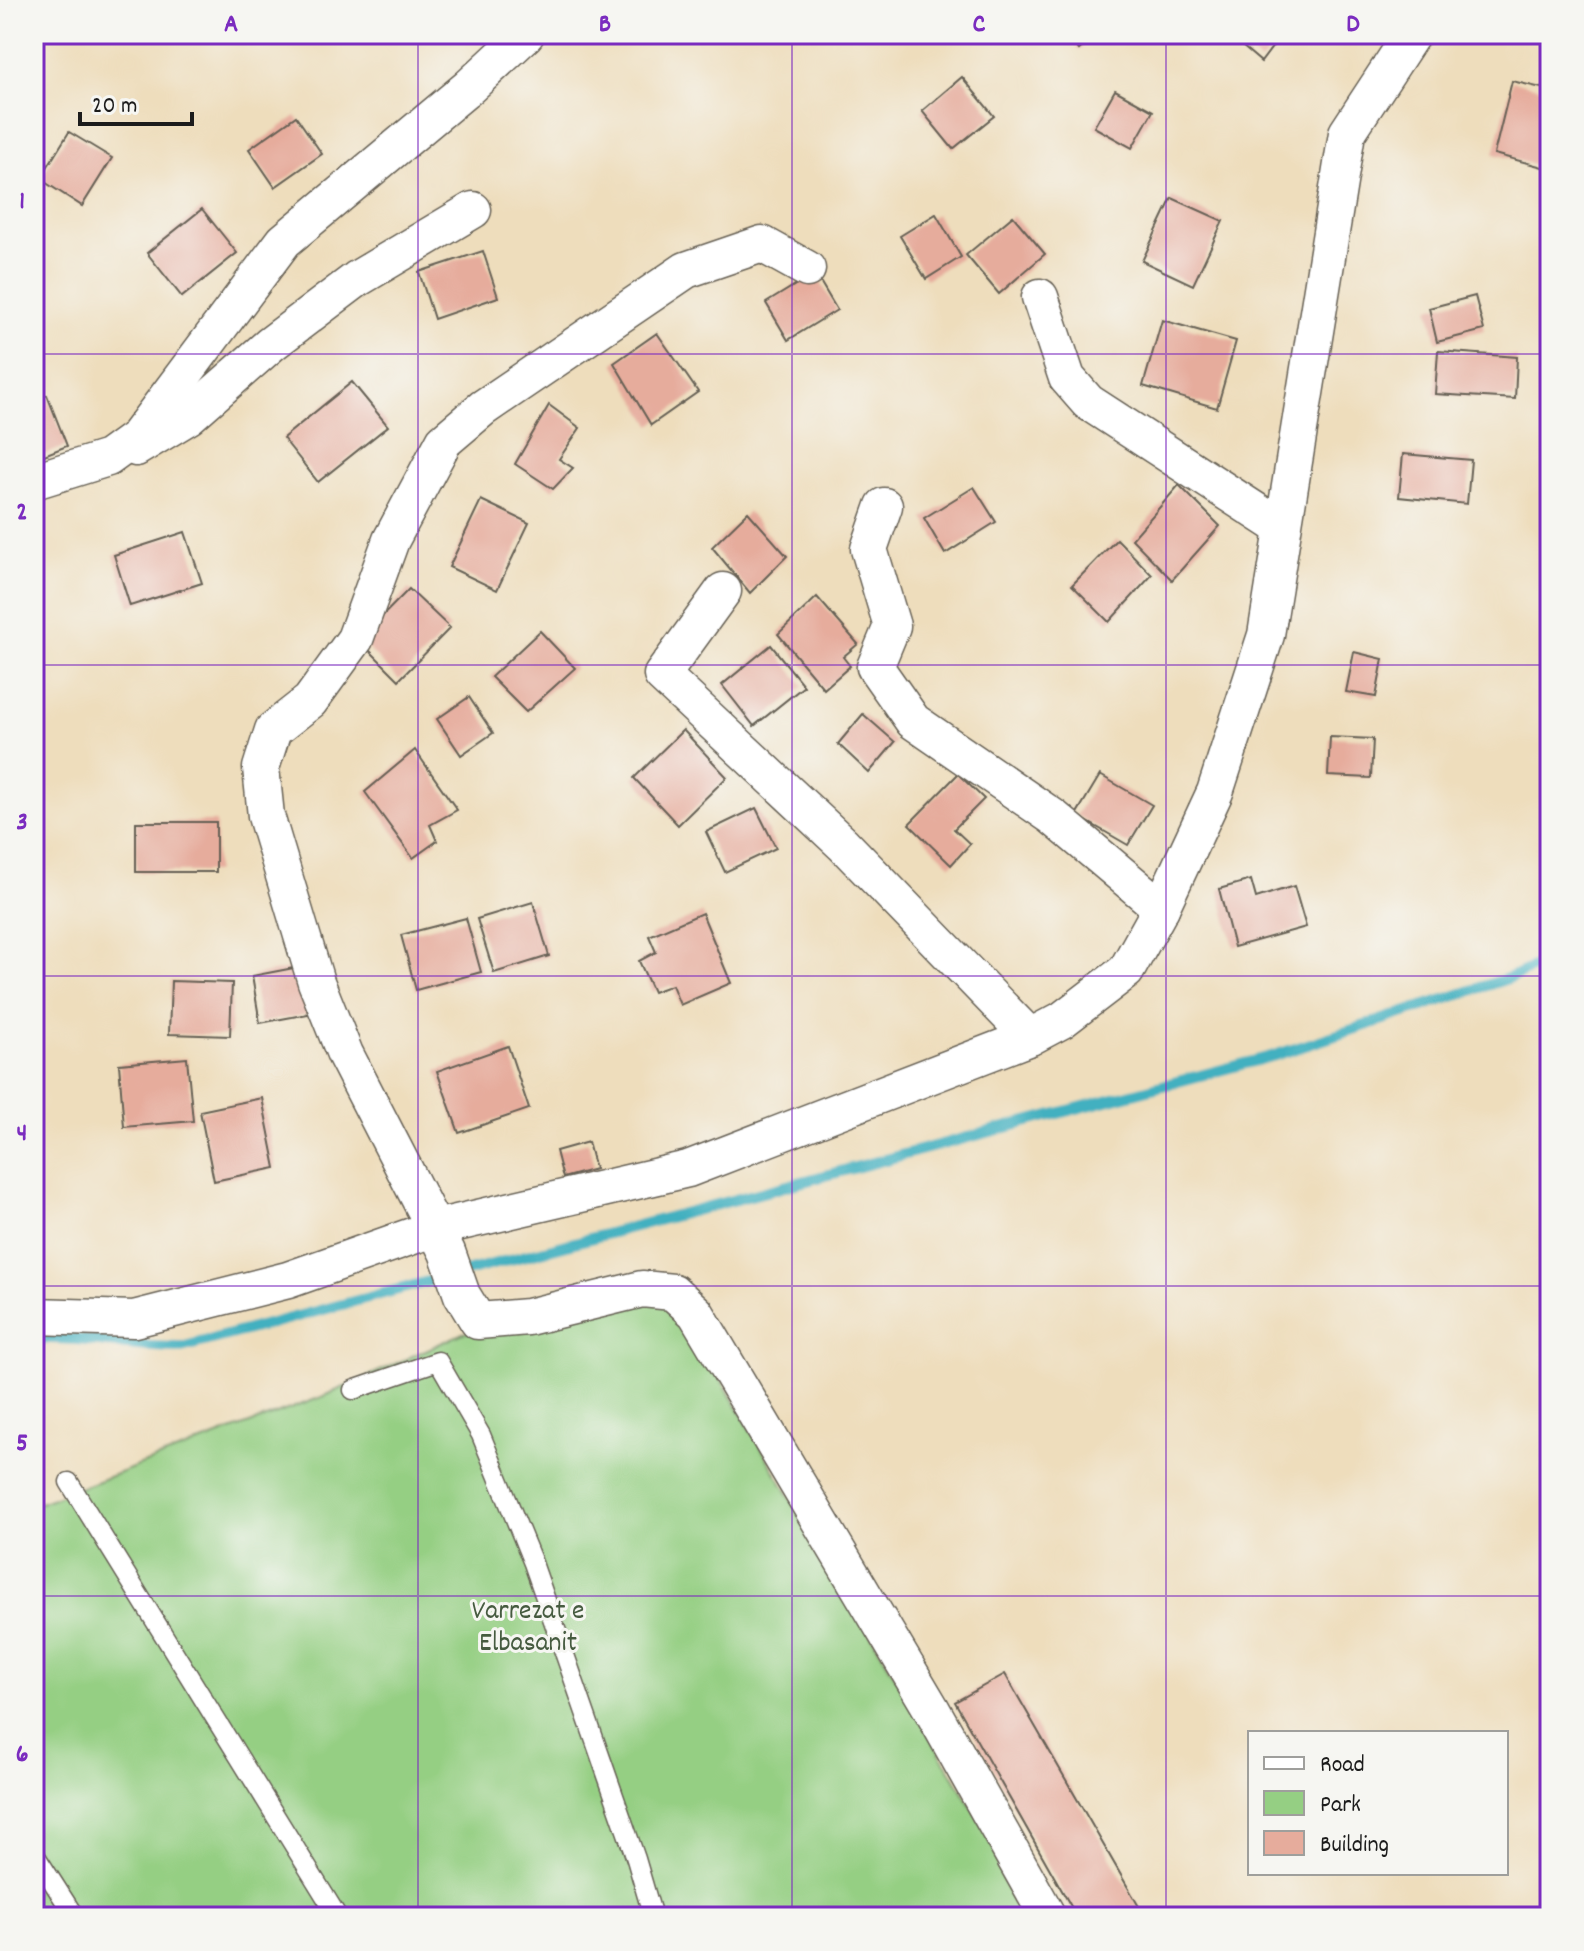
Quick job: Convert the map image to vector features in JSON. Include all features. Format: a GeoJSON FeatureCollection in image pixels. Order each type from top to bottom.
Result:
{"type":"FeatureCollection","features":[{"type":"Feature","properties":{"kind":"street"},"geometry":{"type":"LineString","coordinates":[[108,458],[137,437],[284,241],[469,87],[526,34]]}},
{"type":"Feature","properties":{"kind":"street"},"geometry":{"type":"LineString","coordinates":[[34,1316],[134,1319],[441,1240],[688,1169],[1030,1037],[1062,1020],[1126,971],[1161,908],[1215,792],[1266,635],[1347,133],[1412,34]]}},
{"type":"Feature","properties":{"kind":"street"},"geometry":{"type":"LineString","coordinates":[[34,481],[150,443],[189,416],[271,344],[357,279],[473,210]]}},
{"type":"Feature","properties":{"kind":"street"},"geometry":{"type":"LineString","coordinates":[[807,269],[762,244],[686,270],[483,408],[444,441],[391,540],[355,639],[310,701],[273,730],[261,768],[266,816],[316,982],[351,1067],[441,1240],[462,1295],[478,1321],[528,1317],[642,1289],[673,1292],[696,1313],[932,1710],[1048,1917]]}},
{"type":"Feature","properties":{"kind":"street"},"geometry":{"type":"LineString","coordinates":[[1040,297],[1067,378],[1088,402],[1282,528]]}},
{"type":"Feature","properties":{"kind":"street"},"geometry":{"type":"LineString","coordinates":[[884,506],[869,549],[892,626],[875,667],[892,696],[913,721],[1053,817],[1161,908]]}},
{"type":"Feature","properties":{"kind":"street"},"geometry":{"type":"LineString","coordinates":[[723,591],[662,675],[843,844],[1030,1037]]}},
{"type":"Feature","properties":{"kind":"lane"},"geometry":{"type":"LineString","coordinates":[[353,1390],[438,1361],[481,1435],[533,1563],[636,1859],[653,1917]]}},
{"type":"Feature","properties":{"kind":"lane"},"geometry":{"type":"LineString","coordinates":[[69,1482],[338,1917]]}},
{"type":"Feature","properties":{"kind":"lane"},"geometry":{"type":"LineString","coordinates":[[34,1853],[75,1917]]}},
{"type":"Feature","properties":{"kind":"green space","name":"Varrezat e Elbasanit"},"geometry":{"type":"Polygon","coordinates":[[[674,1299],[1036,1917],[34,1917],[34,1505],[327,1395],[463,1333],[674,1299]]]}},
{"type":"Feature","properties":{"kind":"building"},"geometry":{"type":"Polygon","coordinates":[[[1065,34],[1097,34],[1079,50],[1065,34]]]}},
{"type":"Feature","properties":{"kind":"building"},"geometry":{"type":"Polygon","coordinates":[[[1228,34],[1282,34],[1261,62],[1228,34]]]}},
{"type":"Feature","properties":{"kind":"building"},"geometry":{"type":"Polygon","coordinates":[[[962,77],[994,116],[953,149],[922,111],[962,77]]]}},
{"type":"Feature","properties":{"kind":"building"},"geometry":{"type":"Polygon","coordinates":[[[1512,81],[1550,90],[1550,169],[1494,154],[1512,81]]]}},
{"type":"Feature","properties":{"kind":"building"},"geometry":{"type":"Polygon","coordinates":[[[1115,90],[1153,111],[1132,148],[1094,127],[1115,90]]]}},
{"type":"Feature","properties":{"kind":"building"},"geometry":{"type":"Polygon","coordinates":[[[296,116],[322,154],[275,187],[249,149],[296,116]]]}},
{"type":"Feature","properties":{"kind":"building"},"geometry":{"type":"Polygon","coordinates":[[[69,132],[112,158],[82,206],[40,179],[69,132]]]}},
{"type":"Feature","properties":{"kind":"building"},"geometry":{"type":"Polygon","coordinates":[[[1172,198],[1223,221],[1193,285],[1142,261],[1172,198]]]}},
{"type":"Feature","properties":{"kind":"building"},"geometry":{"type":"Polygon","coordinates":[[[202,209],[237,253],[182,297],[147,253],[202,209]]]}},
{"type":"Feature","properties":{"kind":"building"},"geometry":{"type":"Polygon","coordinates":[[[936,214],[961,257],[926,279],[900,236],[936,214]]]}},
{"type":"Feature","properties":{"kind":"building"},"geometry":{"type":"Polygon","coordinates":[[[1013,216],[1045,254],[999,294],[966,255],[1013,216]]]}},
{"type":"Feature","properties":{"kind":"building"},"geometry":{"type":"Polygon","coordinates":[[[483,251],[498,297],[434,319],[419,272],[483,251]]]}},
{"type":"Feature","properties":{"kind":"building"},"geometry":{"type":"Polygon","coordinates":[[[815,273],[837,310],[788,340],[766,303],[815,273]]]}},
{"type":"Feature","properties":{"kind":"building"},"geometry":{"type":"Polygon","coordinates":[[[1475,296],[1484,330],[1437,342],[1429,308],[1475,296]]]}},
{"type":"Feature","properties":{"kind":"building"},"geometry":{"type":"Polygon","coordinates":[[[1162,320],[1236,341],[1217,408],[1143,386],[1162,320]]]}},
{"type":"Feature","properties":{"kind":"building"},"geometry":{"type":"Polygon","coordinates":[[[657,333],[698,392],[651,425],[614,363],[657,333]]]}},
{"type":"Feature","properties":{"kind":"building"},"geometry":{"type":"Polygon","coordinates":[[[1438,351],[1517,357],[1515,399],[1435,394],[1438,351]]]}},
{"type":"Feature","properties":{"kind":"building"},"geometry":{"type":"Polygon","coordinates":[[[352,382],[388,426],[318,482],[283,438],[352,382]]]}},
{"type":"Feature","properties":{"kind":"building"},"geometry":{"type":"Polygon","coordinates":[[[47,395],[67,446],[34,459],[34,400],[47,395]]]}},
{"type":"Feature","properties":{"kind":"building"},"geometry":{"type":"Polygon","coordinates":[[[549,405],[580,428],[559,459],[573,468],[553,489],[515,464],[549,405]]]}},
{"type":"Feature","properties":{"kind":"building"},"geometry":{"type":"Polygon","coordinates":[[[1403,454],[1471,460],[1467,504],[1399,497],[1403,454]]]}},
{"type":"Feature","properties":{"kind":"building"},"geometry":{"type":"Polygon","coordinates":[[[1179,485],[1220,526],[1172,580],[1132,539],[1179,485]]]}},
{"type":"Feature","properties":{"kind":"building"},"geometry":{"type":"Polygon","coordinates":[[[974,487],[996,522],[945,554],[924,518],[974,487]]]}},
{"type":"Feature","properties":{"kind":"building"},"geometry":{"type":"Polygon","coordinates":[[[481,500],[529,523],[497,590],[449,567],[481,500]]]}},
{"type":"Feature","properties":{"kind":"building"},"geometry":{"type":"Polygon","coordinates":[[[748,512],[787,556],[750,593],[712,547],[748,512]]]}},
{"type":"Feature","properties":{"kind":"building"},"geometry":{"type":"Polygon","coordinates":[[[185,532],[202,583],[130,606],[114,555],[185,532]]]}},
{"type":"Feature","properties":{"kind":"building"},"geometry":{"type":"Polygon","coordinates":[[[1117,539],[1152,575],[1109,622],[1072,585],[1117,539]]]}},
{"type":"Feature","properties":{"kind":"building"},"geometry":{"type":"Polygon","coordinates":[[[409,589],[450,628],[399,680],[359,640],[409,589]]]}},
{"type":"Feature","properties":{"kind":"building"},"geometry":{"type":"Polygon","coordinates":[[[817,597],[858,644],[843,657],[850,666],[824,689],[778,634],[817,597]]]}},
{"type":"Feature","properties":{"kind":"building"},"geometry":{"type":"Polygon","coordinates":[[[540,631],[575,668],[526,712],[491,677],[540,631]]]}},
{"type":"Feature","properties":{"kind":"building"},"geometry":{"type":"Polygon","coordinates":[[[771,645],[804,686],[754,726],[722,685],[771,645]]]}},
{"type":"Feature","properties":{"kind":"building"},"geometry":{"type":"Polygon","coordinates":[[[1354,652],[1383,659],[1376,697],[1346,692],[1354,652]]]}},
{"type":"Feature","properties":{"kind":"building"},"geometry":{"type":"Polygon","coordinates":[[[469,697],[493,733],[461,755],[437,719],[469,697]]]}},
{"type":"Feature","properties":{"kind":"building"},"geometry":{"type":"Polygon","coordinates":[[[863,714],[895,742],[869,773],[838,744],[863,714]]]}},
{"type":"Feature","properties":{"kind":"building"},"geometry":{"type":"Polygon","coordinates":[[[683,730],[727,777],[678,825],[634,778],[683,730]]]}},
{"type":"Feature","properties":{"kind":"building"},"geometry":{"type":"Polygon","coordinates":[[[1330,737],[1373,739],[1371,778],[1328,776],[1330,737]]]}},
{"type":"Feature","properties":{"kind":"building"},"geometry":{"type":"Polygon","coordinates":[[[415,750],[457,810],[430,825],[437,841],[413,858],[365,792],[415,750]]]}},
{"type":"Feature","properties":{"kind":"building"},"geometry":{"type":"Polygon","coordinates":[[[958,774],[984,799],[954,829],[970,844],[951,865],[909,824],[958,774]]]}},
{"type":"Feature","properties":{"kind":"building"},"geometry":{"type":"Polygon","coordinates":[[[1100,775],[1152,805],[1128,845],[1076,815],[1100,775]]]}},
{"type":"Feature","properties":{"kind":"building"},"geometry":{"type":"Polygon","coordinates":[[[756,808],[776,848],[725,872],[706,832],[756,808]]]}},
{"type":"Feature","properties":{"kind":"building"},"geometry":{"type":"Polygon","coordinates":[[[136,822],[216,822],[216,872],[136,872],[136,822]]]}},
{"type":"Feature","properties":{"kind":"building"},"geometry":{"type":"Polygon","coordinates":[[[1251,880],[1256,898],[1294,886],[1306,927],[1234,947],[1219,889],[1251,880]]]}},
{"type":"Feature","properties":{"kind":"building"},"geometry":{"type":"Polygon","coordinates":[[[533,902],[549,956],[494,973],[477,919],[533,902]]]}},
{"type":"Feature","properties":{"kind":"building"},"geometry":{"type":"Polygon","coordinates":[[[702,913],[731,983],[680,1005],[672,985],[653,992],[639,961],[656,952],[649,936],[702,913]]]}},
{"type":"Feature","properties":{"kind":"building"},"geometry":{"type":"Polygon","coordinates":[[[466,918],[481,972],[416,990],[401,935],[466,918]]]}},
{"type":"Feature","properties":{"kind":"building"},"geometry":{"type":"Polygon","coordinates":[[[299,967],[308,1014],[260,1023],[252,976],[299,967]]]}},
{"type":"Feature","properties":{"kind":"building"},"geometry":{"type":"Polygon","coordinates":[[[171,981],[232,983],[230,1036],[169,1034],[171,981]]]}},
{"type":"Feature","properties":{"kind":"building"},"geometry":{"type":"Polygon","coordinates":[[[508,1046],[529,1109],[459,1133],[437,1071],[508,1046]]]}},
{"type":"Feature","properties":{"kind":"building"},"geometry":{"type":"Polygon","coordinates":[[[187,1058],[193,1121],[124,1127],[119,1064],[187,1058]]]}},
{"type":"Feature","properties":{"kind":"building"},"geometry":{"type":"Polygon","coordinates":[[[262,1098],[276,1168],[214,1181],[200,1111],[262,1098]]]}},
{"type":"Feature","properties":{"kind":"building"},"geometry":{"type":"Polygon","coordinates":[[[588,1142],[595,1169],[563,1178],[556,1151],[588,1142]]]}},
{"type":"Feature","properties":{"kind":"building"},"geometry":{"type":"Polygon","coordinates":[[[1005,1674],[1145,1917],[1077,1917],[955,1702],[1005,1674]]]}},
{"type":"Feature","properties":{"kind":"waterway"},"geometry":{"type":"LineString","coordinates":[[34,1339],[183,1347],[1273,1056],[1512,977],[1550,960]]}}]}
